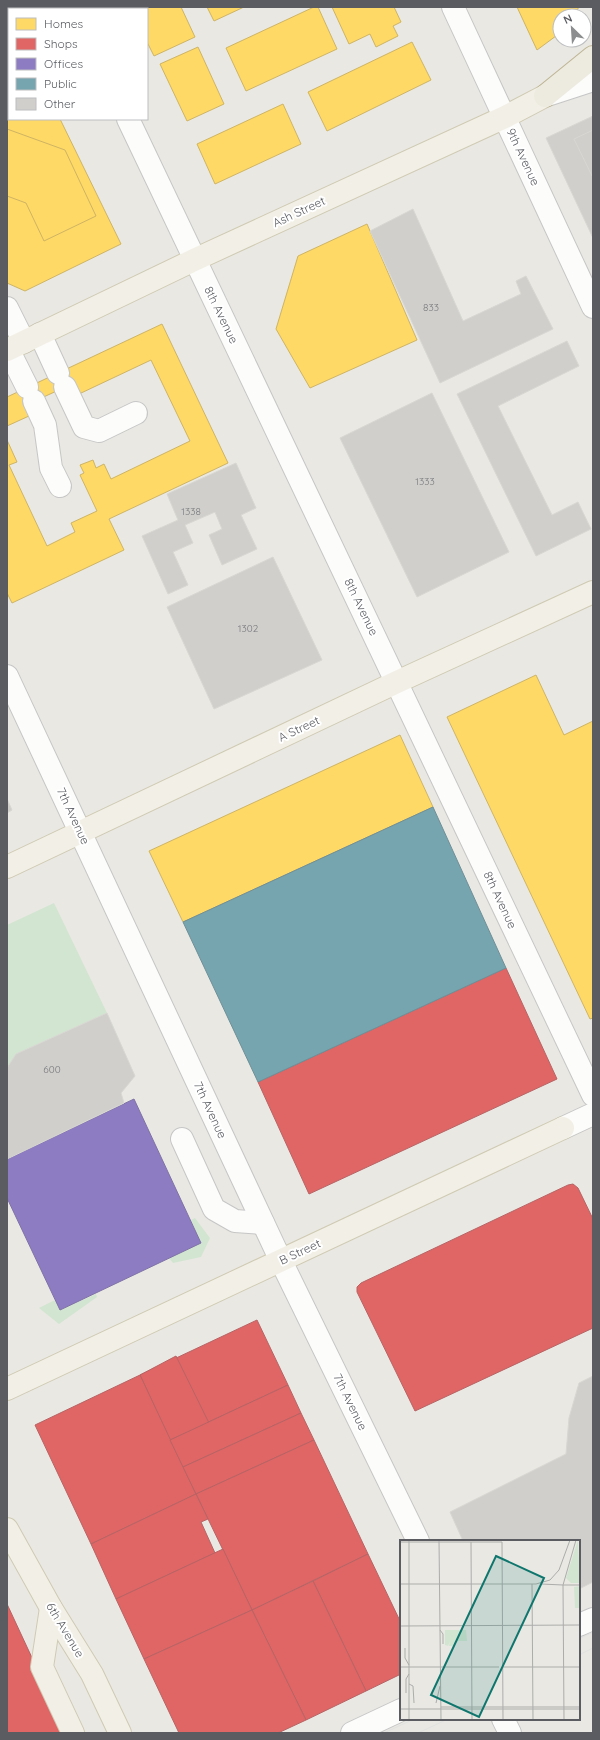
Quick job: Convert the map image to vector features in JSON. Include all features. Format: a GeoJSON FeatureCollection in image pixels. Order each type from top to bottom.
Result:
{"type":"FeatureCollection","features":[{"type":"Feature","properties":{"kind":"highway"},"geometry":{"type":"LineString","coordinates":[[545,96],[593,57]]}},
{"type":"Feature","properties":{"kind":"main road","name":"Ash Street"},"geometry":{"type":"LineString","coordinates":[[20,343],[194,260],[505,117],[545,96]]}},
{"type":"Feature","properties":{"kind":"main road","name":"A Street"},"geometry":{"type":"LineString","coordinates":[[7,868],[397,682],[593,592]]}},
{"type":"Feature","properties":{"kind":"main road","name":"B Street"},"geometry":{"type":"LineString","coordinates":[[7,1389],[563,1128]]}},
{"type":"Feature","properties":{"kind":"main road","name":"6th Avenue"},"geometry":{"type":"LineString","coordinates":[[7,1529],[51,1608],[92,1674],[120,1733]]}},
{"type":"Feature","properties":{"kind":"main road"},"geometry":{"type":"LineString","coordinates":[[51,1608],[42,1667],[73,1733]]}},
{"type":"Feature","properties":{"kind":"street","name":"9th Avenue"},"geometry":{"type":"LineString","coordinates":[[454,7],[593,307]]}},
{"type":"Feature","properties":{"kind":"street","name":"Ash Street"},"geometry":{"type":"LineString","coordinates":[[545,96],[593,80]]}},
{"type":"Feature","properties":{"kind":"street","name":"8th Avenue"},"geometry":{"type":"LineString","coordinates":[[128,120],[593,1095]]}},
{"type":"Feature","properties":{"kind":"street"},"geometry":{"type":"LineString","coordinates":[[7,308],[20,343],[31,394],[46,425],[51,468],[60,486]]}},
{"type":"Feature","properties":{"kind":"street"},"geometry":{"type":"LineString","coordinates":[[20,343],[62,380],[84,427],[99,430],[136,413]]}},
{"type":"Feature","properties":{"kind":"street"},"geometry":{"type":"LineString","coordinates":[[46,425],[76,411]]}},
{"type":"Feature","properties":{"kind":"street","name":"7th Avenue"},"geometry":{"type":"LineString","coordinates":[[7,676],[281,1261],[418,1540]]}},
{"type":"Feature","properties":{"kind":"street","name":"B Street"},"geometry":{"type":"LineString","coordinates":[[563,1128],[593,1114]]}},
{"type":"Feature","properties":{"kind":"street"},"geometry":{"type":"LineString","coordinates":[[182,1139],[214,1209],[235,1221],[263,1223]]}},
{"type":"Feature","properties":{"kind":"street"},"geometry":{"type":"LineString","coordinates":[[580,1625],[593,1619]]}},
{"type":"Feature","properties":{"kind":"street"},"geometry":{"type":"LineString","coordinates":[[352,1733],[400,1710]]}},
{"type":"Feature","properties":{"kind":"street"},"geometry":{"type":"LineString","coordinates":[[504,1720],[510,1733]]}},
{"type":"Feature","properties":{"kind":"green space"},"geometry":{"type":"Polygon","coordinates":[[[54,903],[107,1013],[16,1054],[7,1068],[7,925],[54,903]]]}},
{"type":"Feature","properties":{"kind":"green space"},"geometry":{"type":"Polygon","coordinates":[[[195,1218],[210,1238],[201,1257],[173,1263],[169,1258],[201,1243],[191,1220],[195,1218]]]}},
{"type":"Feature","properties":{"kind":"green space"},"geometry":{"type":"Polygon","coordinates":[[[96,1294],[97,1297],[59,1324],[39,1308],[55,1300],[60,1310],[96,1294]]]}},
{"type":"Feature","properties":{"kind":"building: Homes"},"geometry":{"type":"Polygon","coordinates":[[[181,7],[195,37],[154,56],[148,44],[148,8],[130,8],[181,7]]]}},
{"type":"Feature","properties":{"kind":"building: Homes"},"geometry":{"type":"Polygon","coordinates":[[[207,7],[244,7],[214,21],[207,7]]]}},
{"type":"Feature","properties":{"kind":"building: Homes"},"geometry":{"type":"Polygon","coordinates":[[[314,7],[318,7],[337,49],[246,91],[226,48],[314,7]]]}},
{"type":"Feature","properties":{"kind":"building: Homes"},"geometry":{"type":"Polygon","coordinates":[[[332,7],[394,7],[401,22],[393,26],[398,36],[376,47],[370,34],[349,44],[332,7]]]}},
{"type":"Feature","properties":{"kind":"building: Homes"},"geometry":{"type":"Polygon","coordinates":[[[517,7],[579,7],[552,8],[552,39],[537,50],[517,7]]]}},
{"type":"Feature","properties":{"kind":"building: Homes"},"geometry":{"type":"Polygon","coordinates":[[[7,11],[8,120],[60,120],[121,244],[25,291],[7,283],[7,11]]]}},
{"type":"Feature","properties":{"kind":"building: Homes"},"geometry":{"type":"Polygon","coordinates":[[[412,42],[431,80],[327,131],[308,92],[412,42]]]}},
{"type":"Feature","properties":{"kind":"building: Homes"},"geometry":{"type":"Polygon","coordinates":[[[198,47],[224,104],[187,121],[160,64],[198,47]]]}},
{"type":"Feature","properties":{"kind":"building: Homes"},"geometry":{"type":"Polygon","coordinates":[[[283,104],[301,144],[215,184],[197,144],[283,104]]]}},
{"type":"Feature","properties":{"kind":"building: Homes"},"geometry":{"type":"Polygon","coordinates":[[[7,129],[65,150],[96,216],[44,241],[26,203],[7,196],[7,129]]]}},
{"type":"Feature","properties":{"kind":"building: Homes"},"geometry":{"type":"Polygon","coordinates":[[[367,224],[417,340],[310,388],[276,329],[298,256],[367,224]]]}},
{"type":"Feature","properties":{"kind":"building: Homes"},"geometry":{"type":"Polygon","coordinates":[[[162,324],[228,463],[109,519],[124,550],[12,603],[7,593],[7,440],[17,462],[9,465],[47,546],[75,532],[71,523],[97,511],[80,475],[84,473],[80,465],[93,460],[96,468],[104,464],[111,479],[190,441],[151,360],[79,394],[74,383],[24,406],[29,416],[7,426],[7,397],[162,324]]]}},
{"type":"Feature","properties":{"kind":"building: Homes"},"geometry":{"type":"Polygon","coordinates":[[[536,675],[564,735],[593,721],[593,1018],[590,1019],[447,717],[536,675]]]}},
{"type":"Feature","properties":{"kind":"building: Homes"},"geometry":{"type":"Polygon","coordinates":[[[400,735],[433,807],[183,922],[149,851],[400,735]]]}},
{"type":"Feature","properties":{"kind":"building: Shops"},"geometry":{"type":"Polygon","coordinates":[[[506,968],[557,1079],[309,1194],[258,1082],[506,968]]]}},
{"type":"Feature","properties":{"kind":"building: Shops"},"geometry":{"type":"Polygon","coordinates":[[[573,1184],[578,1188],[593,1219],[593,1328],[415,1411],[357,1292],[357,1287],[361,1283],[568,1185],[573,1184]]]}},
{"type":"Feature","properties":{"kind":"building: Shops"},"geometry":{"type":"Polygon","coordinates":[[[257,1320],[288,1385],[170,1440],[140,1375],[257,1320]]]}},
{"type":"Feature","properties":{"kind":"building: Shops"},"geometry":{"type":"Polygon","coordinates":[[[176,1356],[209,1423],[170,1440],[140,1375],[176,1356]]]}},
{"type":"Feature","properties":{"kind":"building: Shops"},"geometry":{"type":"Polygon","coordinates":[[[140,1375],[196,1494],[91,1544],[35,1425],[140,1375]]]}},
{"type":"Feature","properties":{"kind":"building: Shops"},"geometry":{"type":"Polygon","coordinates":[[[288,1385],[301,1413],[183,1467],[170,1440],[288,1385]]]}},
{"type":"Feature","properties":{"kind":"building: Shops"},"geometry":{"type":"Polygon","coordinates":[[[301,1413],[314,1440],[196,1494],[183,1467],[301,1413]]]}},
{"type":"Feature","properties":{"kind":"building: Shops"},"geometry":{"type":"Polygon","coordinates":[[[314,1440],[368,1554],[252,1610],[196,1494],[314,1440]]]}},
{"type":"Feature","properties":{"kind":"building: Shops"},"geometry":{"type":"Polygon","coordinates":[[[196,1494],[208,1519],[201,1522],[215,1553],[116,1599],[91,1544],[196,1494]]]}},
{"type":"Feature","properties":{"kind":"building: Shops"},"geometry":{"type":"Polygon","coordinates":[[[223,1549],[252,1610],[144,1659],[116,1599],[223,1549]]]}},
{"type":"Feature","properties":{"kind":"building: Shops"},"geometry":{"type":"Polygon","coordinates":[[[368,1554],[400,1621],[400,1674],[366,1691],[313,1581],[368,1554]]]}},
{"type":"Feature","properties":{"kind":"building: Shops"},"geometry":{"type":"Polygon","coordinates":[[[313,1581],[366,1691],[306,1720],[252,1610],[313,1581]]]}},
{"type":"Feature","properties":{"kind":"building: Shops"},"geometry":{"type":"Polygon","coordinates":[[[7,1604],[67,1733],[7,1733],[7,1604]]]}},
{"type":"Feature","properties":{"kind":"building: Shops"},"geometry":{"type":"Polygon","coordinates":[[[252,1610],[306,1720],[278,1733],[179,1733],[144,1659],[252,1610]]]}},
{"type":"Feature","properties":{"kind":"building: Offices"},"geometry":{"type":"Polygon","coordinates":[[[134,1099],[201,1243],[60,1310],[7,1198],[7,1159],[134,1099]]]}},
{"type":"Feature","properties":{"kind":"building: Public"},"geometry":{"type":"Polygon","coordinates":[[[433,807],[506,968],[258,1082],[183,922],[433,807]]]}},
{"type":"Feature","properties":{"kind":"building: Other"},"geometry":{"type":"Polygon","coordinates":[[[593,116],[593,238],[546,138],[593,116]]]}},
{"type":"Feature","properties":{"kind":"building: Other"},"geometry":{"type":"Polygon","coordinates":[[[593,130],[593,178],[574,139],[593,130]]]}},
{"type":"Feature","properties":{"kind":"building: Other"},"geometry":{"type":"Polygon","coordinates":[[[413,209],[463,321],[521,294],[516,281],[526,276],[553,329],[440,383],[370,231],[413,209]]]}},
{"type":"Feature","properties":{"kind":"building: Other"},"geometry":{"type":"Polygon","coordinates":[[[567,341],[579,366],[498,406],[552,515],[578,502],[591,529],[536,556],[457,394],[567,341]]]}},
{"type":"Feature","properties":{"kind":"building: Other"},"geometry":{"type":"Polygon","coordinates":[[[432,393],[509,552],[417,597],[340,438],[432,393]]]}},
{"type":"Feature","properties":{"kind":"building: Other"},"geometry":{"type":"Polygon","coordinates":[[[236,463],[256,508],[241,515],[257,549],[222,565],[209,535],[222,529],[215,512],[185,525],[193,543],[173,552],[188,585],[168,594],[142,536],[178,520],[167,494],[236,463]]]}},
{"type":"Feature","properties":{"kind":"building: Other"},"geometry":{"type":"Polygon","coordinates":[[[273,557],[322,660],[214,709],[167,607],[273,557]]]}},
{"type":"Feature","properties":{"kind":"building: Other"},"geometry":{"type":"Polygon","coordinates":[[[7,799],[12,810],[7,813],[7,799]]]}},
{"type":"Feature","properties":{"kind":"building: Other"},"geometry":{"type":"Polygon","coordinates":[[[107,1013],[135,1076],[121,1093],[124,1103],[7,1159],[7,1068],[16,1054],[107,1013]]]}},
{"type":"Feature","properties":{"kind":"building: Other"},"geometry":{"type":"Polygon","coordinates":[[[593,1376],[593,1582],[580,1588],[580,1540],[463,1540],[450,1512],[566,1454],[569,1418],[579,1383],[593,1376]]]}},
{"type":"Feature","properties":{"kind":"tram line"},"geometry":{"type":"LineString","coordinates":[[580,1638],[593,1632]]}},
{"type":"Feature","properties":{"kind":"tram line"},"geometry":{"type":"LineString","coordinates":[[580,1654],[593,1648]]}},
{"type":"Feature","properties":{"kind":"tram line"},"geometry":{"type":"LineString","coordinates":[[384,1733],[412,1720]]}},
{"type":"Feature","properties":{"kind":"tram line"},"geometry":{"type":"LineString","coordinates":[[418,1733],[446,1720]]}}]}
